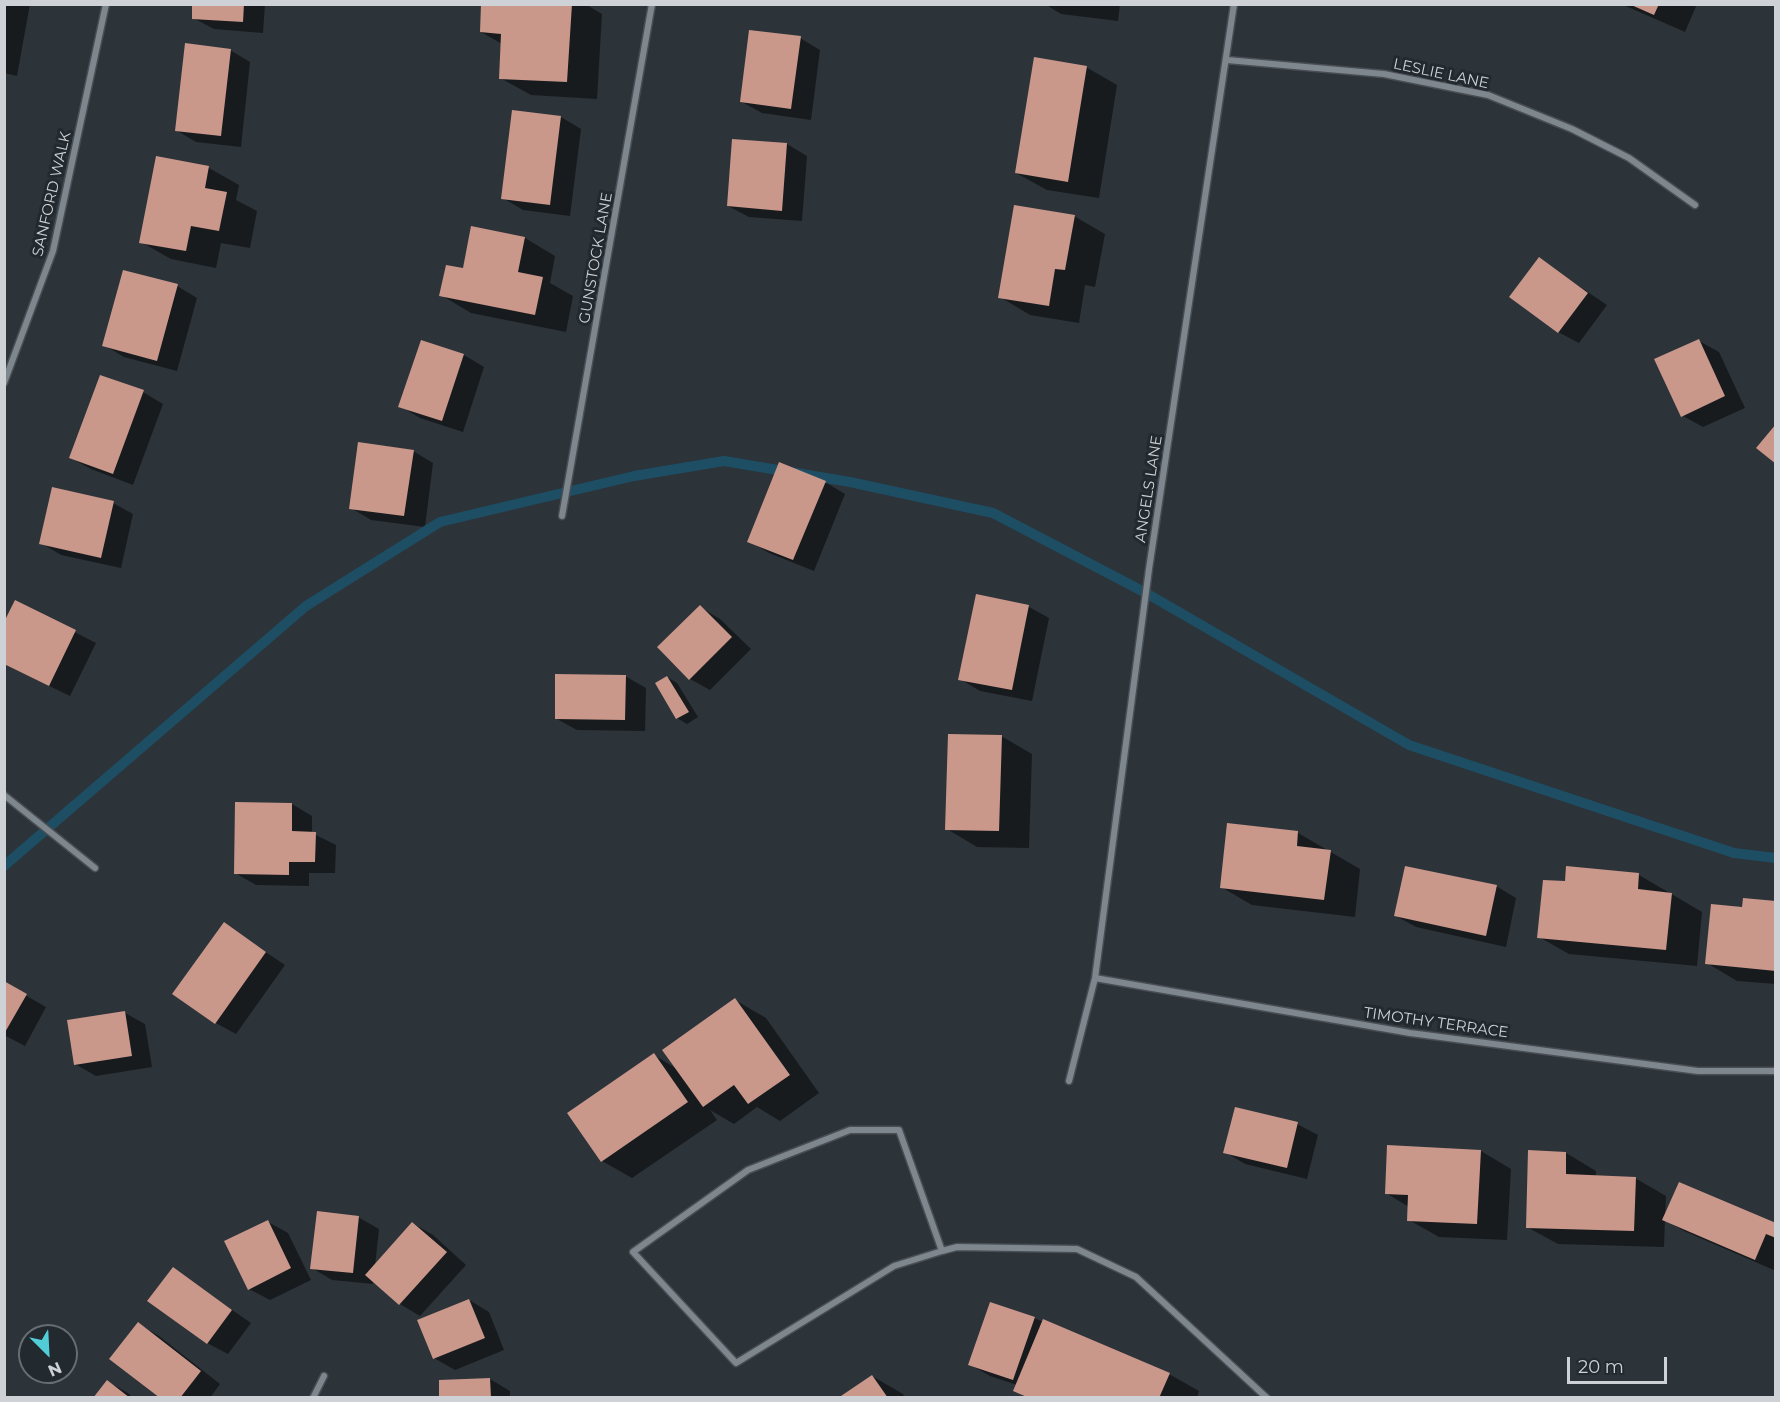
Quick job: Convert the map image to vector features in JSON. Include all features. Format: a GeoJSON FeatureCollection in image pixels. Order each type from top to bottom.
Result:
{"type":"FeatureCollection","features":[{"type":"Feature","properties":{"kind":"street","name":"SANFORD WALK"},"geometry":{"type":"LineString","coordinates":[[4,383],[53,251],[106,4]]}},
{"type":"Feature","properties":{"kind":"street","name":"GUNSTOCK LANE"},"geometry":{"type":"LineString","coordinates":[[562,516],[652,4]]}},
{"type":"Feature","properties":{"kind":"street","name":"ANGELS LANE"},"geometry":{"type":"LineString","coordinates":[[1069,1081],[1095,978],[1149,569],[1234,4]]}},
{"type":"Feature","properties":{"kind":"street","name":"LESLIE LANE"},"geometry":{"type":"LineString","coordinates":[[1227,60],[1384,74],[1488,95],[1572,129],[1629,158],[1695,205]]}},
{"type":"Feature","properties":{"kind":"street"},"geometry":{"type":"LineString","coordinates":[[4,795],[95,868]]}},
{"type":"Feature","properties":{"kind":"street","name":"TIMOTHY TERRACE"},"geometry":{"type":"LineString","coordinates":[[1095,978],[1410,1033],[1698,1071],[1776,1071]]}},
{"type":"Feature","properties":{"kind":"street"},"geometry":{"type":"LineString","coordinates":[[942,1251],[899,1130],[850,1130],[748,1170],[633,1252],[735,1364],[894,1266],[957,1247],[1077,1249],[1136,1277],[1267,1398]]}},
{"type":"Feature","properties":{"kind":"street"},"geometry":{"type":"LineString","coordinates":[[313,1398],[324,1376]]}},
{"type":"Feature","properties":{"kind":"building"},"geometry":{"type":"Polygon","coordinates":[[[192,4],[244,4],[243,22],[192,19],[192,4]]]}},
{"type":"Feature","properties":{"kind":"building"},"geometry":{"type":"Polygon","coordinates":[[[481,4],[572,4],[567,82],[499,79],[501,34],[480,32],[481,4]]]}},
{"type":"Feature","properties":{"kind":"building"},"geometry":{"type":"Polygon","coordinates":[[[1629,4],[1659,4],[1654,15],[1629,4]]]}},
{"type":"Feature","properties":{"kind":"building"},"geometry":{"type":"Polygon","coordinates":[[[749,30],[801,36],[791,109],[740,102],[749,30]]]}},
{"type":"Feature","properties":{"kind":"building"},"geometry":{"type":"Polygon","coordinates":[[[185,43],[231,49],[221,136],[175,131],[185,43]]]}},
{"type":"Feature","properties":{"kind":"building"},"geometry":{"type":"Polygon","coordinates":[[[1034,57],[1087,66],[1068,182],[1015,173],[1034,57]]]}},
{"type":"Feature","properties":{"kind":"building"},"geometry":{"type":"Polygon","coordinates":[[[512,110],[561,116],[550,205],[501,199],[512,110]]]}},
{"type":"Feature","properties":{"kind":"building"},"geometry":{"type":"Polygon","coordinates":[[[732,139],[787,143],[782,211],[727,206],[732,139]]]}},
{"type":"Feature","properties":{"kind":"building"},"geometry":{"type":"Polygon","coordinates":[[[156,156],[209,166],[205,188],[227,192],[219,231],[191,226],[186,251],[139,243],[156,156]]]}},
{"type":"Feature","properties":{"kind":"building"},"geometry":{"type":"Polygon","coordinates":[[[1014,205],[1075,215],[1065,270],[1055,269],[1049,306],[998,298],[1014,205]]]}},
{"type":"Feature","properties":{"kind":"building"},"geometry":{"type":"Polygon","coordinates":[[[471,226],[525,237],[518,272],[543,277],[535,315],[439,296],[446,265],[463,268],[471,226]]]}},
{"type":"Feature","properties":{"kind":"building"},"geometry":{"type":"Polygon","coordinates":[[[1539,257],[1588,293],[1558,333],[1509,297],[1539,257]]]}},
{"type":"Feature","properties":{"kind":"building"},"geometry":{"type":"Polygon","coordinates":[[[123,270],[178,284],[157,361],[102,346],[123,270]]]}},
{"type":"Feature","properties":{"kind":"building"},"geometry":{"type":"Polygon","coordinates":[[[1699,339],[1725,396],[1681,417],[1654,359],[1699,339]]]}},
{"type":"Feature","properties":{"kind":"building"},"geometry":{"type":"Polygon","coordinates":[[[421,340],[464,354],[442,421],[398,407],[421,340]]]}},
{"type":"Feature","properties":{"kind":"building"},"geometry":{"type":"Polygon","coordinates":[[[100,375],[144,390],[113,474],[69,458],[100,375]]]}},
{"type":"Feature","properties":{"kind":"building"},"geometry":{"type":"Polygon","coordinates":[[[1776,424],[1776,464],[1756,448],[1776,424]]]}},
{"type":"Feature","properties":{"kind":"building"},"geometry":{"type":"Polygon","coordinates":[[[358,442],[414,450],[404,516],[349,509],[358,442]]]}},
{"type":"Feature","properties":{"kind":"building"},"geometry":{"type":"Polygon","coordinates":[[[779,462],[826,481],[793,560],[747,542],[779,462]]]}},
{"type":"Feature","properties":{"kind":"building"},"geometry":{"type":"Polygon","coordinates":[[[52,487],[114,501],[101,558],[39,544],[52,487]]]}},
{"type":"Feature","properties":{"kind":"building"},"geometry":{"type":"Polygon","coordinates":[[[976,594],[1029,605],[1012,690],[958,680],[976,594]]]}},
{"type":"Feature","properties":{"kind":"building"},"geometry":{"type":"Polygon","coordinates":[[[15,600],[76,630],[49,686],[4,664],[4,622],[15,600]]]}},
{"type":"Feature","properties":{"kind":"building"},"geometry":{"type":"Polygon","coordinates":[[[700,605],[732,637],[689,680],[657,647],[700,605]]]}},
{"type":"Feature","properties":{"kind":"building"},"geometry":{"type":"Polygon","coordinates":[[[555,674],[626,675],[625,720],[555,719],[555,674]]]}},
{"type":"Feature","properties":{"kind":"building"},"geometry":{"type":"Polygon","coordinates":[[[667,676],[689,712],[676,719],[655,683],[667,676]]]}},
{"type":"Feature","properties":{"kind":"building"},"geometry":{"type":"Polygon","coordinates":[[[948,734],[1002,735],[999,831],[945,830],[948,734]]]}},
{"type":"Feature","properties":{"kind":"building"},"geometry":{"type":"Polygon","coordinates":[[[235,802],[292,803],[292,831],[316,832],[315,862],[289,862],[289,875],[234,874],[235,802]]]}},
{"type":"Feature","properties":{"kind":"building"},"geometry":{"type":"Polygon","coordinates":[[[1227,823],[1298,831],[1297,846],[1331,850],[1324,900],[1220,888],[1227,823]]]}},
{"type":"Feature","properties":{"kind":"building"},"geometry":{"type":"Polygon","coordinates":[[[1405,866],[1497,885],[1486,936],[1394,916],[1405,866]]]}},
{"type":"Feature","properties":{"kind":"building"},"geometry":{"type":"Polygon","coordinates":[[[1566,866],[1639,873],[1638,889],[1672,893],[1666,950],[1537,938],[1543,880],[1565,881],[1566,866]]]}},
{"type":"Feature","properties":{"kind":"building"},"geometry":{"type":"Polygon","coordinates":[[[1743,898],[1776,901],[1776,971],[1705,964],[1711,904],[1742,907],[1743,898]]]}},
{"type":"Feature","properties":{"kind":"building"},"geometry":{"type":"Polygon","coordinates":[[[224,922],[266,952],[215,1024],[172,994],[224,922]]]}},
{"type":"Feature","properties":{"kind":"building"},"geometry":{"type":"Polygon","coordinates":[[[4,981],[27,994],[4,1034],[4,981]]]}},
{"type":"Feature","properties":{"kind":"building"},"geometry":{"type":"Polygon","coordinates":[[[735,998],[790,1075],[748,1104],[734,1085],[703,1107],[662,1050],[735,998]]]}},
{"type":"Feature","properties":{"kind":"building"},"geometry":{"type":"Polygon","coordinates":[[[125,1011],[132,1056],[74,1065],[67,1020],[125,1011]]]}},
{"type":"Feature","properties":{"kind":"building"},"geometry":{"type":"Polygon","coordinates":[[[654,1053],[688,1102],[601,1162],[567,1113],[654,1053]]]}},
{"type":"Feature","properties":{"kind":"building"},"geometry":{"type":"Polygon","coordinates":[[[1235,1107],[1298,1122],[1287,1168],[1223,1153],[1235,1107]]]}},
{"type":"Feature","properties":{"kind":"building"},"geometry":{"type":"Polygon","coordinates":[[[1387,1145],[1481,1150],[1477,1224],[1407,1221],[1408,1195],[1385,1194],[1387,1145]]]}},
{"type":"Feature","properties":{"kind":"building"},"geometry":{"type":"Polygon","coordinates":[[[1528,1150],[1566,1152],[1566,1174],[1636,1177],[1634,1231],[1526,1228],[1528,1150]]]}},
{"type":"Feature","properties":{"kind":"building"},"geometry":{"type":"Polygon","coordinates":[[[1679,1182],[1776,1223],[1776,1238],[1766,1234],[1755,1260],[1662,1220],[1679,1182]]]}},
{"type":"Feature","properties":{"kind":"building"},"geometry":{"type":"Polygon","coordinates":[[[317,1211],[359,1216],[353,1273],[310,1269],[317,1211]]]}},
{"type":"Feature","properties":{"kind":"building"},"geometry":{"type":"Polygon","coordinates":[[[268,1220],[291,1268],[248,1290],[224,1241],[268,1220]]]}},
{"type":"Feature","properties":{"kind":"building"},"geometry":{"type":"Polygon","coordinates":[[[412,1222],[447,1252],[399,1305],[365,1275],[412,1222]]]}},
{"type":"Feature","properties":{"kind":"building"},"geometry":{"type":"Polygon","coordinates":[[[173,1267],[232,1310],[207,1344],[147,1301],[173,1267]]]}},
{"type":"Feature","properties":{"kind":"building"},"geometry":{"type":"Polygon","coordinates":[[[469,1299],[485,1338],[433,1359],[417,1320],[469,1299]]]}},
{"type":"Feature","properties":{"kind":"building"},"geometry":{"type":"Polygon","coordinates":[[[990,1302],[1035,1317],[1013,1380],[968,1365],[990,1302]]]}},
{"type":"Feature","properties":{"kind":"building"},"geometry":{"type":"Polygon","coordinates":[[[1043,1319],[1170,1373],[1159,1398],[1029,1398],[1013,1391],[1043,1319]]]}},
{"type":"Feature","properties":{"kind":"building"},"geometry":{"type":"Polygon","coordinates":[[[138,1322],[201,1371],[180,1398],[160,1398],[109,1359],[138,1322]]]}},
{"type":"Feature","properties":{"kind":"building"},"geometry":{"type":"Polygon","coordinates":[[[872,1375],[888,1398],[838,1398],[872,1375]]]}},
{"type":"Feature","properties":{"kind":"building"},"geometry":{"type":"Polygon","coordinates":[[[490,1378],[491,1398],[439,1398],[439,1380],[490,1378]]]}},
{"type":"Feature","properties":{"kind":"building"},"geometry":{"type":"Polygon","coordinates":[[[107,1380],[130,1398],[93,1398],[107,1380]]]}},
{"type":"Feature","properties":{"kind":"waterway"},"geometry":{"type":"LineString","coordinates":[[4,866],[306,606],[440,522],[634,476],[724,461],[850,482],[993,513],[1146,593],[1409,745],[1734,853],[1776,858]]}}]}
